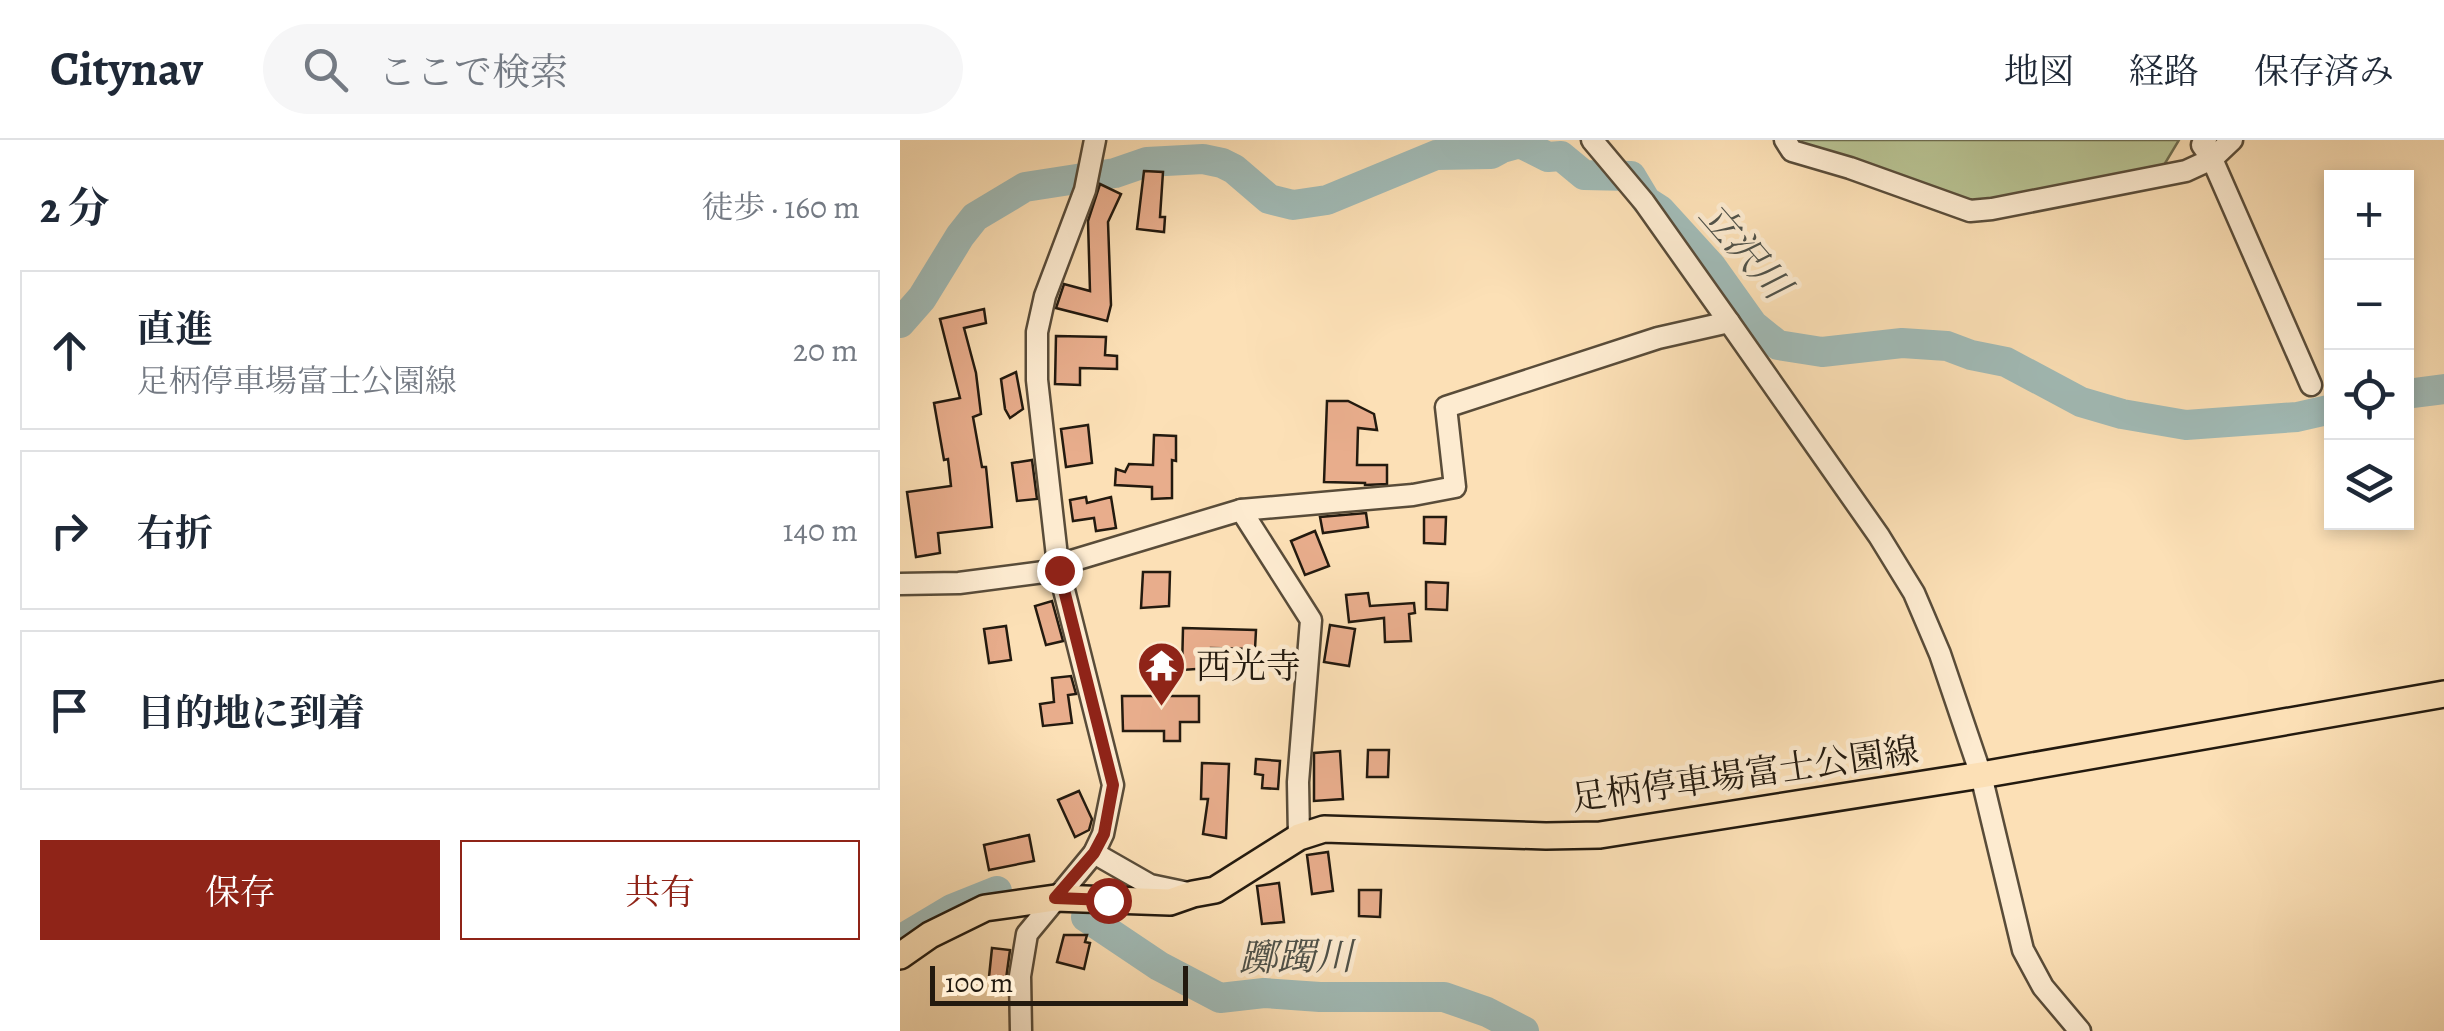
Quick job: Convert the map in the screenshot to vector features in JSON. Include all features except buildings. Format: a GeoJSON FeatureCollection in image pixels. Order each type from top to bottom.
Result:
{"type":"FeatureCollection","features":[{"type":"Feature","properties":{"kind":"main road","name":"足柄停車場富士公園線"},"geometry":{"type":"LineString","coordinates":[[900,956],[930,935],[984,908],[1055,898],[1170,902],[1216,890],[1299,837],[1324,830],[1600,835],[1981,775],[2444,694]]}},
{"type":"Feature","properties":{"kind":"street"},"geometry":{"type":"LineString","coordinates":[[1592,140],[1644,202],[1880,536],[1914,593],[1940,654],[1981,775],[2023,950],[2044,987],[2080,1031]]}},
{"type":"Feature","properties":{"kind":"street"},"geometry":{"type":"LineString","coordinates":[[1784,140],[1792,152],[1850,168],[1970,211],[2186,171],[2209,150],[2232,140]]}},
{"type":"Feature","properties":{"kind":"street"},"geometry":{"type":"LineString","coordinates":[[1021,1031],[1020,976],[1027,934],[1094,853],[1104,834],[1113,785],[1059,567],[1037,380],[1036,332],[1045,296],[1085,190],[1093,145]]}},
{"type":"Feature","properties":{"kind":"street"},"geometry":{"type":"LineString","coordinates":[[2209,150],[2311,385]]}},
{"type":"Feature","properties":{"kind":"street"},"geometry":{"type":"LineString","coordinates":[[900,584],[958,583],[1059,567],[1241,510],[1413,495],[1455,487],[1446,408],[1658,338],[1729,322]]}},
{"type":"Feature","properties":{"kind":"street"},"geometry":{"type":"LineString","coordinates":[[1241,510],[1311,620],[1298,782],[1299,837]]}},
{"type":"Feature","properties":{"kind":"street"},"geometry":{"type":"LineString","coordinates":[[1094,853],[1150,884],[1193,894]]}},
{"type":"Feature","properties":{"kind":"green space"},"geometry":{"type":"Polygon","coordinates":[[[1788,140],[2179,140],[2152,185],[1986,207],[1788,140]]]}},
{"type":"Feature","properties":{"kind":"waterway","name":"立沢川"},"geometry":{"type":"LineString","coordinates":[[900,323],[922,298],[975,217],[1025,187],[1115,173],[1147,162],[1203,159],[1234,169],[1269,199],[1293,205],[1327,200],[1436,155],[1491,154],[1520,143],[1548,157],[1561,156],[1584,175],[1631,176],[1646,201],[1660,210],[1711,266],[1753,325],[1778,345],[1822,352],[1902,343],[1947,346],[2006,362],[2081,402],[2186,425],[2297,417],[2324,411]]}},
{"type":"Feature","properties":{"kind":"waterway","name":"立沢川"},"geometry":{"type":"LineString","coordinates":[[2414,393],[2444,389]]}},
{"type":"Feature","properties":{"kind":"waterway","name":"躑躅川"},"geometry":{"type":"LineString","coordinates":[[900,940],[952,909],[997,891]]}},
{"type":"Feature","properties":{"kind":"waterway","name":"躑躅川"},"geometry":{"type":"LineString","coordinates":[[1086,917],[1159,966],[1220,998],[1264,993],[1444,997],[1487,1012],[1524,1031]]}},
{"type":"Feature","properties":{"kind":"place","name":"西光寺"},"geometry":{"type":"Point","coordinates":[1161,708]}},
{"type":"Feature","properties":{"kind":"route"},"geometry":{"type":"LineString","coordinates":[[1059,570],[1113,785],[1104,834],[1094,853],[1055,898],[1108,900]]}}]}
